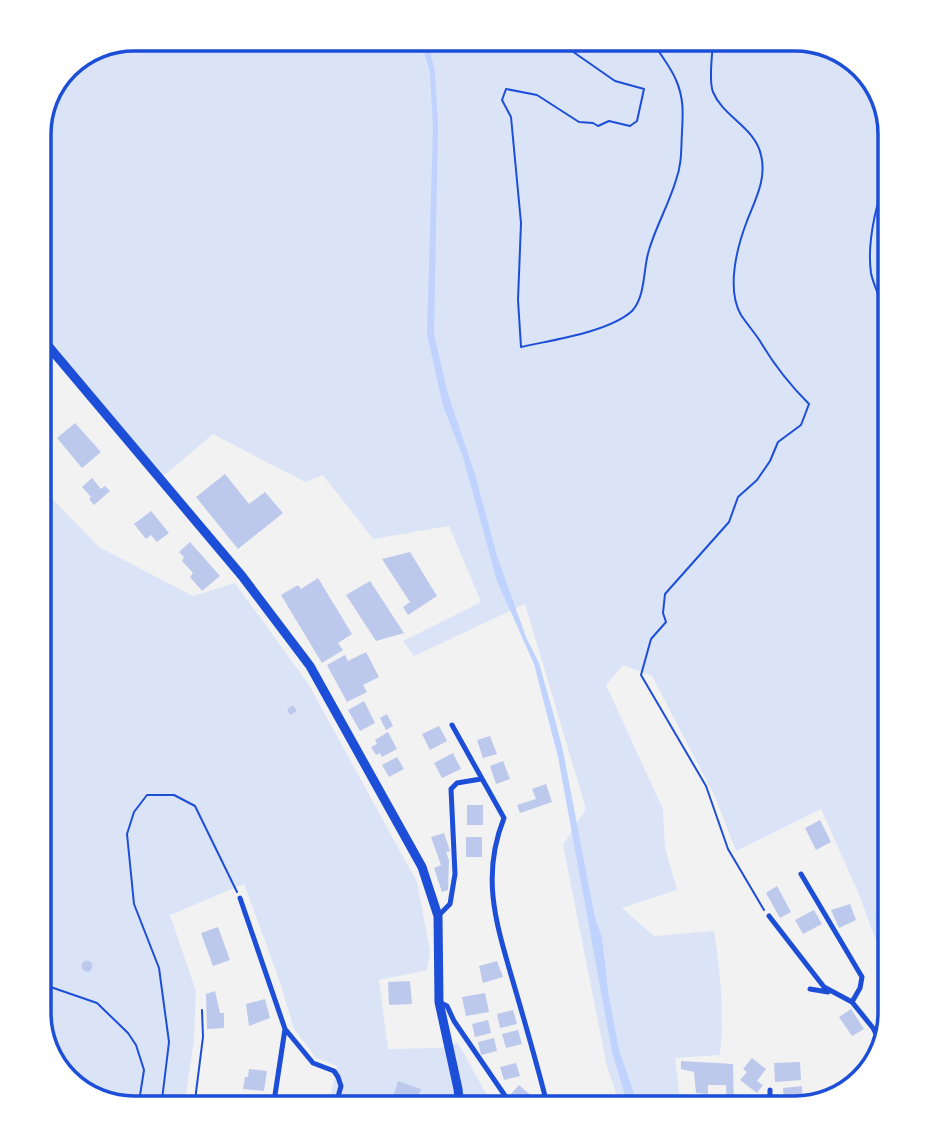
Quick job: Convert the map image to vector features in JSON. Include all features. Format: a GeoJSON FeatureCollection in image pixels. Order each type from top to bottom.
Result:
{"type":"FeatureCollection","features":[{"type":"Feature","properties":{"kind":"main road"},"geometry":{"type":"LineString","coordinates":[[51,349],[242,576],[310,666],[422,867],[438,916],[439,1002],[459,1096]]}},
{"type":"Feature","properties":{"kind":"street"},"geometry":{"type":"LineString","coordinates":[[452,725],[503,818],[492,857],[491,882],[498,935],[545,1096]]}},
{"type":"Feature","properties":{"kind":"street"},"geometry":{"type":"LineString","coordinates":[[438,916],[450,904],[455,874],[451,789],[467,779],[481,779]]}},
{"type":"Feature","properties":{"kind":"street"},"geometry":{"type":"LineString","coordinates":[[800,874],[862,977],[860,988],[852,1002]]}},
{"type":"Feature","properties":{"kind":"street"},"geometry":{"type":"LineString","coordinates":[[240,898],[285,1030],[313,1063],[334,1071],[341,1086],[338,1096]]}},
{"type":"Feature","properties":{"kind":"street"},"geometry":{"type":"LineString","coordinates":[[769,916],[831,993]]}},
{"type":"Feature","properties":{"kind":"street"},"geometry":{"type":"LineString","coordinates":[[810,989],[831,993],[852,1002],[875,1034]]}},
{"type":"Feature","properties":{"kind":"street"},"geometry":{"type":"LineString","coordinates":[[439,1002],[450,1010],[505,1096]]}},
{"type":"Feature","properties":{"kind":"street"},"geometry":{"type":"LineString","coordinates":[[275,1096],[285,1030]]}},
{"type":"Feature","properties":{"kind":"street"},"geometry":{"type":"LineString","coordinates":[[770,1090],[770,1096]]}},
{"type":"Feature","properties":{"kind":"path"},"geometry":{"type":"LineString","coordinates":[[572,51],[615,81],[644,89],[638,121],[630,126],[610,121],[598,126],[593,122],[579,122],[537,95],[506,89],[502,100],[511,117],[521,223],[521,347],[567,338],[597,328],[625,317],[635,308],[642,289],[646,257],[682,159],[684,108],[677,82],[659,51]]}},
{"type":"Feature","properties":{"kind":"path"},"geometry":{"type":"LineString","coordinates":[[713,51],[712,91],[728,113],[748,131],[761,152],[763,170],[758,197],[736,255],[734,283],[740,313],[786,382],[809,404],[801,425],[778,442],[757,480],[738,496],[729,522],[665,594],[663,613],[666,622],[651,639],[640,675],[706,786],[728,849],[750,889],[769,916]]}},
{"type":"Feature","properties":{"kind":"path"},"geometry":{"type":"LineString","coordinates":[[878,207],[870,251],[872,274],[878,288]]}},
{"type":"Feature","properties":{"kind":"path"},"geometry":{"type":"LineString","coordinates":[[162,1096],[169,1042],[159,968],[134,904],[127,834],[134,812],[147,795],[174,794],[195,806],[240,898]]}},
{"type":"Feature","properties":{"kind":"path"},"geometry":{"type":"LineString","coordinates":[[51,987],[97,1003],[128,1033],[136,1045],[144,1070],[140,1096]]}},
{"type":"Feature","properties":{"kind":"path"},"geometry":{"type":"LineString","coordinates":[[196,1096],[203,1037],[202,1010]]}},
{"type":"Feature","properties":{"kind":"shaded area"},"geometry":{"type":"Polygon","coordinates":[[[123,51],[801,51],[837,62],[854,75],[864,88],[874,107],[878,123],[878,946],[858,892],[821,809],[736,851],[715,797],[652,676],[623,665],[606,685],[663,809],[665,848],[677,890],[622,908],[654,936],[714,931],[722,1008],[720,1055],[675,1058],[680,1096],[617,1096],[607,1067],[563,845],[586,809],[525,604],[414,656],[403,641],[481,602],[449,526],[373,539],[323,475],[305,482],[213,434],[160,479],[51,349],[51,128],[59,97],[79,71],[92,62],[123,51]]]}},
{"type":"Feature","properties":{"kind":"shaded area"},"geometry":{"type":"Polygon","coordinates":[[[51,497],[99,547],[193,596],[235,583],[309,685],[417,882],[430,951],[427,970],[379,980],[388,1049],[440,1048],[458,1043],[487,1096],[331,1096],[337,1066],[316,1058],[294,1029],[244,884],[170,915],[196,991],[194,1040],[186,1096],[123,1096],[97,1088],[71,1068],[59,1050],[51,1024],[51,497]]]}},
{"type":"Feature","properties":{"kind":"water"},"geometry":{"type":"Polygon","coordinates":[[[424,51],[430,51],[435,72],[438,127],[434,334],[448,394],[475,474],[497,556],[526,637],[539,663],[554,716],[595,918],[602,937],[608,991],[619,1050],[635,1096],[625,1096],[612,1052],[558,757],[534,664],[497,581],[463,457],[443,406],[427,334],[433,127],[430,72],[424,51]]]}},
{"type":"Feature","properties":{"kind":"building"},"geometry":{"type":"Polygon","coordinates":[[[75,423],[101,452],[82,468],[57,438],[75,423]]]}},
{"type":"Feature","properties":{"kind":"building"},"geometry":{"type":"Polygon","coordinates":[[[225,474],[249,504],[265,492],[283,513],[238,549],[196,497],[225,474]]]}},
{"type":"Feature","properties":{"kind":"building"},"geometry":{"type":"Polygon","coordinates":[[[92,478],[101,489],[105,486],[110,491],[94,505],[82,487],[92,478]]]}},
{"type":"Feature","properties":{"kind":"building"},"geometry":{"type":"Polygon","coordinates":[[[151,511],[169,533],[157,542],[151,535],[146,539],[134,524],[151,511]]]}},
{"type":"Feature","properties":{"kind":"building"},"geometry":{"type":"Polygon","coordinates":[[[190,542],[220,576],[202,591],[190,577],[193,573],[182,561],[184,557],[179,552],[190,542]]]}},
{"type":"Feature","properties":{"kind":"building"},"geometry":{"type":"Polygon","coordinates":[[[410,552],[437,596],[408,615],[403,607],[410,602],[382,559],[410,552]]]}},
{"type":"Feature","properties":{"kind":"building"},"geometry":{"type":"Polygon","coordinates":[[[318,578],[352,634],[338,643],[343,650],[322,663],[281,595],[298,585],[301,589],[318,578]]]}},
{"type":"Feature","properties":{"kind":"building"},"geometry":{"type":"Polygon","coordinates":[[[370,581],[404,633],[376,641],[346,595],[370,581]]]}},
{"type":"Feature","properties":{"kind":"building"},"geometry":{"type":"Polygon","coordinates":[[[366,652],[379,677],[363,685],[367,692],[347,702],[327,665],[345,655],[348,661],[366,652]]]}},
{"type":"Feature","properties":{"kind":"building"},"geometry":{"type":"Polygon","coordinates":[[[364,701],[375,723],[360,731],[348,710],[364,701]]]}},
{"type":"Feature","properties":{"kind":"building"},"geometry":{"type":"Polygon","coordinates":[[[293,705],[297,711],[290,715],[287,709],[293,705]]]}},
{"type":"Feature","properties":{"kind":"building"},"geometry":{"type":"Polygon","coordinates":[[[387,714],[393,726],[386,730],[380,718],[387,714]]]}},
{"type":"Feature","properties":{"kind":"building"},"geometry":{"type":"Polygon","coordinates":[[[439,726],[447,741],[430,750],[422,734],[439,726]]]}},
{"type":"Feature","properties":{"kind":"building"},"geometry":{"type":"Polygon","coordinates":[[[388,732],[397,749],[382,757],[380,753],[376,755],[371,747],[377,744],[375,740],[388,732]]]}},
{"type":"Feature","properties":{"kind":"building"},"geometry":{"type":"Polygon","coordinates":[[[490,736],[497,754],[483,758],[477,740],[490,736]]]}},
{"type":"Feature","properties":{"kind":"building"},"geometry":{"type":"Polygon","coordinates":[[[453,753],[461,769],[442,778],[434,763],[453,753]]]}},
{"type":"Feature","properties":{"kind":"building"},"geometry":{"type":"Polygon","coordinates":[[[397,757],[404,769],[389,777],[382,765],[397,757]]]}},
{"type":"Feature","properties":{"kind":"building"},"geometry":{"type":"Polygon","coordinates":[[[503,761],[510,779],[496,784],[490,766],[503,761]]]}},
{"type":"Feature","properties":{"kind":"building"},"geometry":{"type":"Polygon","coordinates":[[[546,784],[552,802],[520,813],[517,805],[536,799],[532,789],[546,784]]]}},
{"type":"Feature","properties":{"kind":"building"},"geometry":{"type":"Polygon","coordinates":[[[467,805],[483,805],[483,825],[467,825],[467,805]]]}},
{"type":"Feature","properties":{"kind":"building"},"geometry":{"type":"Polygon","coordinates":[[[820,820],[831,842],[816,850],[805,828],[820,820]]]}},
{"type":"Feature","properties":{"kind":"building"},"geometry":{"type":"Polygon","coordinates":[[[444,833],[450,851],[446,852],[449,860],[448,890],[442,892],[434,868],[441,865],[431,837],[444,833]]]}},
{"type":"Feature","properties":{"kind":"building"},"geometry":{"type":"Polygon","coordinates":[[[466,837],[482,837],[482,857],[466,857],[466,837]]]}},
{"type":"Feature","properties":{"kind":"building"},"geometry":{"type":"Polygon","coordinates":[[[777,886],[791,912],[780,918],[766,893],[777,886]]]}},
{"type":"Feature","properties":{"kind":"building"},"geometry":{"type":"Polygon","coordinates":[[[850,904],[856,920],[839,928],[831,910],[850,904]]]}},
{"type":"Feature","properties":{"kind":"building"},"geometry":{"type":"Polygon","coordinates":[[[814,910],[822,924],[803,934],[795,920],[814,910]]]}},
{"type":"Feature","properties":{"kind":"building"},"geometry":{"type":"Polygon","coordinates":[[[218,927],[230,960],[213,966],[201,933],[218,927]]]}},
{"type":"Feature","properties":{"kind":"building"},"geometry":{"type":"Polygon","coordinates":[[[87,960],[93,966],[87,972],[81,966],[87,960]]]}},
{"type":"Feature","properties":{"kind":"building"},"geometry":{"type":"Polygon","coordinates":[[[497,961],[503,977],[483,983],[479,966],[497,961]]]}},
{"type":"Feature","properties":{"kind":"building"},"geometry":{"type":"Polygon","coordinates":[[[410,981],[412,1004],[389,1005],[388,982],[410,981]]]}},
{"type":"Feature","properties":{"kind":"building"},"geometry":{"type":"Polygon","coordinates":[[[215,991],[220,1013],[224,1013],[224,1028],[207,1029],[206,994],[215,991]]]}},
{"type":"Feature","properties":{"kind":"building"},"geometry":{"type":"Polygon","coordinates":[[[485,993],[489,1012],[466,1016],[462,997],[485,993]]]}},
{"type":"Feature","properties":{"kind":"building"},"geometry":{"type":"Polygon","coordinates":[[[265,999],[270,1018],[249,1026],[246,1004],[265,999]]]}},
{"type":"Feature","properties":{"kind":"building"},"geometry":{"type":"Polygon","coordinates":[[[851,1009],[864,1029],[852,1036],[839,1017],[851,1009]]]}},
{"type":"Feature","properties":{"kind":"building"},"geometry":{"type":"Polygon","coordinates":[[[513,1010],[517,1024],[500,1028],[497,1014],[513,1010]]]}},
{"type":"Feature","properties":{"kind":"building"},"geometry":{"type":"Polygon","coordinates":[[[488,1020],[491,1033],[475,1037],[472,1024],[488,1020]]]}},
{"type":"Feature","properties":{"kind":"building"},"geometry":{"type":"Polygon","coordinates":[[[518,1030],[522,1044],[506,1048],[502,1034],[518,1030]]]}},
{"type":"Feature","properties":{"kind":"building"},"geometry":{"type":"Polygon","coordinates":[[[494,1038],[497,1051],[481,1055],[478,1042],[494,1038]]]}},
{"type":"Feature","properties":{"kind":"building"},"geometry":{"type":"Polygon","coordinates":[[[752,1058],[766,1069],[757,1081],[763,1085],[757,1093],[740,1080],[747,1072],[743,1069],[752,1058]]]}},
{"type":"Feature","properties":{"kind":"building"},"geometry":{"type":"Polygon","coordinates":[[[681,1061],[733,1064],[734,1096],[727,1096],[726,1085],[708,1085],[708,1094],[696,1093],[694,1072],[681,1069],[681,1061]]]}},
{"type":"Feature","properties":{"kind":"building"},"geometry":{"type":"Polygon","coordinates":[[[800,1062],[801,1080],[775,1082],[774,1063],[800,1062]]]}},
{"type":"Feature","properties":{"kind":"building"},"geometry":{"type":"Polygon","coordinates":[[[516,1063],[520,1076],[504,1080],[500,1067],[516,1063]]]}},
{"type":"Feature","properties":{"kind":"building"},"geometry":{"type":"Polygon","coordinates":[[[249,1069],[267,1071],[264,1091],[243,1089],[249,1069]]]}},
{"type":"Feature","properties":{"kind":"building"},"geometry":{"type":"Polygon","coordinates":[[[398,1081],[421,1089],[418,1096],[393,1096],[398,1081]]]}},
{"type":"Feature","properties":{"kind":"building"},"geometry":{"type":"Polygon","coordinates":[[[519,1085],[532,1096],[513,1096],[511,1094],[519,1085]]]}},
{"type":"Feature","properties":{"kind":"building"},"geometry":{"type":"Polygon","coordinates":[[[802,1086],[802,1096],[784,1096],[783,1088],[802,1086]]]}}]}
